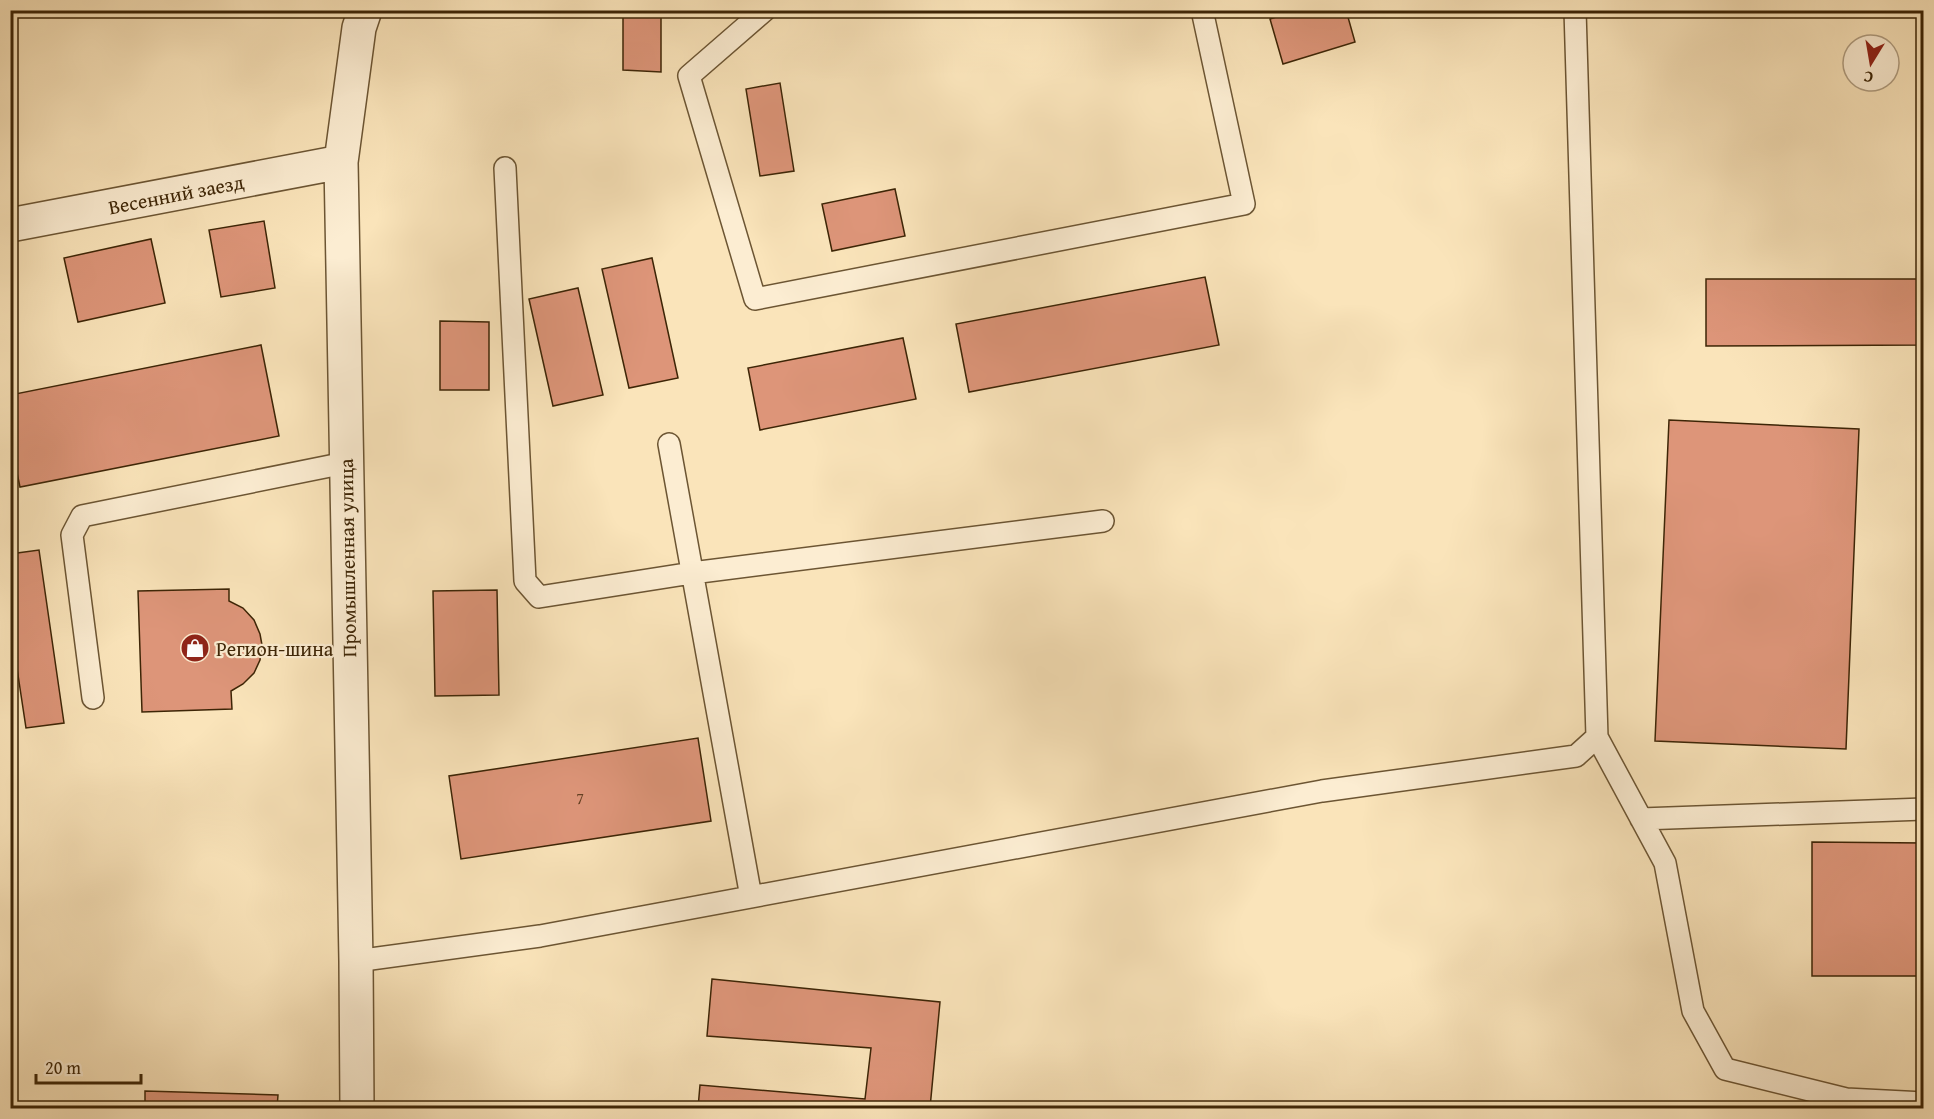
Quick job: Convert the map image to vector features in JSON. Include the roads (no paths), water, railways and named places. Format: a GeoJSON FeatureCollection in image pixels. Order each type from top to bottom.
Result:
{"type":"FeatureCollection","features":[{"type":"Feature","properties":{"kind":"street","name":"Промышленная улица"},"geometry":{"type":"LineString","coordinates":[[357,1108],[341,162],[358,28],[365,10]]}},
{"type":"Feature","properties":{"kind":"street","name":"Весенний заезд"},"geometry":{"type":"LineString","coordinates":[[10,225],[341,162]]}},
{"type":"Feature","properties":{"kind":"lane"},"geometry":{"type":"LineString","coordinates":[[765,10],[689,76],[755,299],[1244,204],[1202,10]]}},
{"type":"Feature","properties":{"kind":"lane"},"geometry":{"type":"LineString","coordinates":[[1575,10],[1597,737],[1665,863],[1693,1011],[1725,1069],[1846,1100],[1923,1102]]}},
{"type":"Feature","properties":{"kind":"lane"},"geometry":{"type":"LineString","coordinates":[[505,168],[525,581],[539,597],[692,573],[1103,521]]}},
{"type":"Feature","properties":{"kind":"lane"},"geometry":{"type":"LineString","coordinates":[[669,444],[750,897]]}},
{"type":"Feature","properties":{"kind":"lane"},"geometry":{"type":"LineString","coordinates":[[93,698],[72,535],[81,516],[345,463]]}},
{"type":"Feature","properties":{"kind":"lane"},"geometry":{"type":"LineString","coordinates":[[356,961],[540,936],[1322,791],[1576,756],[1597,737]]}},
{"type":"Feature","properties":{"kind":"lane"},"geometry":{"type":"LineString","coordinates":[[1641,819],[1923,809]]}},
{"type":"Feature","properties":{"kind":"place","name":"Регион-шина"},"geometry":{"type":"Point","coordinates":[195,648]}}]}
